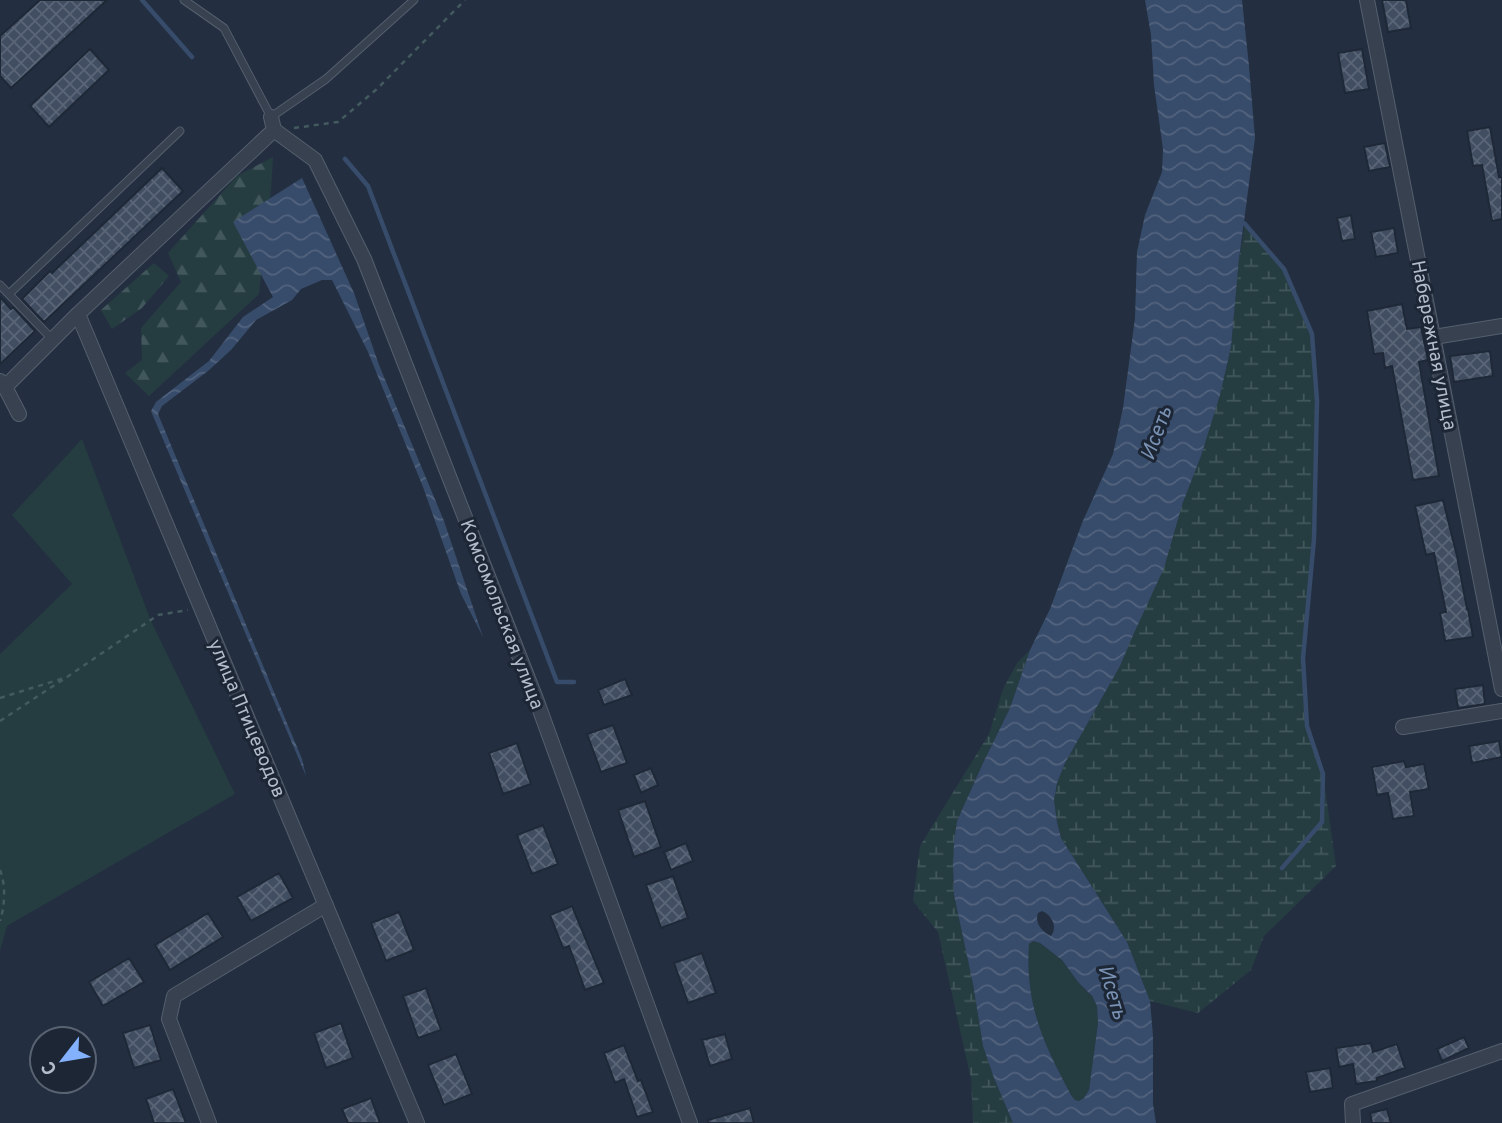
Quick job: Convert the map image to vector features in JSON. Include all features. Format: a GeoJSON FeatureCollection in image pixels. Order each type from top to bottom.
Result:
{"type":"FeatureCollection","features":[{"type":"Feature","properties":{"kind":"street","name":"Набережная улица"},"geometry":{"type":"LineString","coordinates":[[1367,0],[1502,689]]}},
{"type":"Feature","properties":{"kind":"street"},"geometry":{"type":"LineString","coordinates":[[19,414],[3,384],[53,340],[273,124]]}},
{"type":"Feature","properties":{"kind":"street","name":"Комсомольская улица"},"geometry":{"type":"LineString","coordinates":[[273,124],[315,160],[365,259],[536,699],[690,1123]]}},
{"type":"Feature","properties":{"kind":"street","name":"улица Птицеводов"},"geometry":{"type":"LineString","coordinates":[[78,314],[416,1123]]}},
{"type":"Feature","properties":{"kind":"street"},"geometry":{"type":"LineString","coordinates":[[1434,337],[1502,326]]}},
{"type":"Feature","properties":{"kind":"street"},"geometry":{"type":"LineString","coordinates":[[1403,727],[1502,710]]}},
{"type":"Feature","properties":{"kind":"street"},"geometry":{"type":"LineString","coordinates":[[209,1123],[169,1018],[174,996],[326,905]]}},
{"type":"Feature","properties":{"kind":"street"},"geometry":{"type":"LineString","coordinates":[[1353,1123],[1352,1104],[1502,1051]]}},
{"type":"Feature","properties":{"kind":"lane"},"geometry":{"type":"LineString","coordinates":[[184,0],[224,28],[273,124],[414,0]]}},
{"type":"Feature","properties":{"kind":"lane"},"geometry":{"type":"LineString","coordinates":[[9,294],[180,131]]}},
{"type":"Feature","properties":{"kind":"lane"},"geometry":{"type":"LineString","coordinates":[[0,285],[53,340]]}},
{"type":"Feature","properties":{"kind":"path"},"geometry":{"type":"LineString","coordinates":[[273,124],[338,122],[377,89],[465,0]]}},
{"type":"Feature","properties":{"kind":"path"},"geometry":{"type":"LineString","coordinates":[[0,720],[158,615],[201,608]]}},
{"type":"Feature","properties":{"kind":"path"},"geometry":{"type":"LineString","coordinates":[[0,698],[67,677]]}},
{"type":"Feature","properties":{"kind":"path"},"geometry":{"type":"LineString","coordinates":[[0,870],[4,907],[0,922]]}},
{"type":"Feature","properties":{"kind":"green space"},"geometry":{"type":"Polygon","coordinates":[[[273,157],[259,294],[149,396],[125,373],[142,360],[141,328],[181,282],[168,253],[237,176],[273,157]]]}},
{"type":"Feature","properties":{"kind":"green space"},"geometry":{"type":"Polygon","coordinates":[[[1245,224],[1284,269],[1312,334],[1317,401],[1314,539],[1303,658],[1307,726],[1323,774],[1336,866],[1264,936],[1251,970],[1198,1013],[1150,1001],[1127,942],[1061,838],[1054,800],[1065,763],[1120,666],[1201,456],[1231,347],[1245,224]]]}},
{"type":"Feature","properties":{"kind":"green space"},"geometry":{"type":"Polygon","coordinates":[[[154,263],[169,276],[142,308],[112,329],[101,310],[154,263]]]}},
{"type":"Feature","properties":{"kind":"green space"},"geometry":{"type":"Polygon","coordinates":[[[82,439],[151,621],[235,794],[7,926],[0,951],[0,654],[72,584],[12,515],[82,439]]]}},
{"type":"Feature","properties":{"kind":"green space"},"geometry":{"type":"Polygon","coordinates":[[[1030,650],[1010,708],[957,821],[953,867],[954,895],[983,1046],[1013,1123],[973,1123],[971,1079],[938,932],[913,901],[920,846],[989,734],[1003,689],[1017,663],[1030,650]]]}},
{"type":"Feature","properties":{"kind":"green space"},"geometry":{"type":"Polygon","coordinates":[[[1033,941],[1040,943],[1062,960],[1097,1006],[1098,1023],[1089,1090],[1079,1101],[1074,1100],[1061,1077],[1038,1023],[1028,965],[1029,944],[1033,941]]]}},
{"type":"Feature","properties":{"kind":"water","name":"Исеть"},"geometry":{"type":"Polygon","coordinates":[[[1145,0],[1242,0],[1255,138],[1231,347],[1220,395],[1182,505],[1164,568],[1120,666],[1065,763],[1054,800],[1061,838],[1127,942],[1150,1001],[1156,1123],[1013,1123],[983,1046],[954,895],[954,842],[957,821],[1010,708],[1030,650],[1050,609],[1082,523],[1113,454],[1123,408],[1135,318],[1137,252],[1145,215],[1162,172],[1163,149],[1154,85],[1151,35],[1145,0]],[[1042,911],[1038,913],[1038,924],[1051,936],[1053,922],[1049,915],[1042,911]],[[1033,941],[1029,944],[1030,986],[1038,1023],[1061,1076],[1071,1095],[1079,1101],[1089,1090],[1098,1023],[1097,1006],[1062,960],[1040,943],[1033,941]]]}},
{"type":"Feature","properties":{"kind":"water"},"geometry":{"type":"Polygon","coordinates":[[[302,178],[354,293],[379,365],[444,521],[483,637],[461,594],[423,487],[368,352],[332,280],[322,280],[301,289],[292,300],[256,320],[231,350],[162,406],[158,414],[302,759],[306,776],[151,411],[156,402],[209,361],[243,317],[273,297],[233,222],[302,178]]]}},
{"type":"Feature","properties":{"kind":"building"},"geometry":{"type":"Polygon","coordinates":[[[40,0],[107,0],[11,88],[0,76],[0,36],[40,0]]]}},
{"type":"Feature","properties":{"kind":"building"},"geometry":{"type":"Polygon","coordinates":[[[1382,0],[1406,0],[1411,28],[1388,32],[1382,0]]]}},
{"type":"Feature","properties":{"kind":"building"},"geometry":{"type":"Polygon","coordinates":[[[90,49],[109,70],[49,127],[30,106],[90,49]]]}},
{"type":"Feature","properties":{"kind":"building"},"geometry":{"type":"Polygon","coordinates":[[[1362,49],[1369,89],[1345,93],[1338,53],[1362,49]]]}},
{"type":"Feature","properties":{"kind":"building"},"geometry":{"type":"Polygon","coordinates":[[[1490,127],[1499,177],[1502,177],[1502,219],[1492,221],[1482,165],[1473,166],[1467,131],[1490,127]]]}},
{"type":"Feature","properties":{"kind":"building"},"geometry":{"type":"Polygon","coordinates":[[[1385,143],[1390,167],[1369,171],[1364,147],[1385,143]]]}},
{"type":"Feature","properties":{"kind":"building"},"geometry":{"type":"Polygon","coordinates":[[[162,168],[183,191],[44,322],[22,299],[162,168]]]}},
{"type":"Feature","properties":{"kind":"building"},"geometry":{"type":"Polygon","coordinates":[[[1351,215],[1355,239],[1342,241],[1337,218],[1351,215]]]}},
{"type":"Feature","properties":{"kind":"building"},"geometry":{"type":"Polygon","coordinates":[[[1394,228],[1398,253],[1376,257],[1371,232],[1394,228]]]}},
{"type":"Feature","properties":{"kind":"building"},"geometry":{"type":"Polygon","coordinates":[[[0,297],[35,331],[0,364],[0,297]]]}},
{"type":"Feature","properties":{"kind":"building"},"geometry":{"type":"Polygon","coordinates":[[[1402,304],[1407,329],[1421,327],[1428,360],[1419,362],[1439,476],[1413,480],[1392,366],[1385,368],[1383,353],[1374,354],[1367,311],[1402,304]]]}},
{"type":"Feature","properties":{"kind":"building"},"geometry":{"type":"Polygon","coordinates":[[[1490,351],[1493,376],[1454,382],[1450,356],[1490,351]]]}},
{"type":"Feature","properties":{"kind":"building"},"geometry":{"type":"Polygon","coordinates":[[[1443,500],[1473,637],[1445,641],[1440,613],[1446,612],[1434,553],[1426,555],[1415,506],[1443,500]]]}},
{"type":"Feature","properties":{"kind":"building"},"geometry":{"type":"Polygon","coordinates":[[[625,679],[632,695],[604,705],[598,690],[625,679]]]}},
{"type":"Feature","properties":{"kind":"building"},"geometry":{"type":"Polygon","coordinates":[[[1483,685],[1485,704],[1458,708],[1455,689],[1483,685]]]}},
{"type":"Feature","properties":{"kind":"building"},"geometry":{"type":"Polygon","coordinates":[[[613,725],[627,763],[601,772],[587,734],[613,725]]]}},
{"type":"Feature","properties":{"kind":"building"},"geometry":{"type":"Polygon","coordinates":[[[1499,741],[1502,757],[1472,763],[1469,746],[1499,741]]]}},
{"type":"Feature","properties":{"kind":"building"},"geometry":{"type":"Polygon","coordinates":[[[517,743],[531,784],[503,794],[489,753],[517,743]]]}},
{"type":"Feature","properties":{"kind":"building"},"geometry":{"type":"Polygon","coordinates":[[[1404,761],[1406,767],[1424,764],[1429,789],[1410,792],[1414,816],[1393,819],[1388,793],[1377,795],[1372,767],[1404,761]]]}},
{"type":"Feature","properties":{"kind":"building"},"geometry":{"type":"Polygon","coordinates":[[[651,768],[658,785],[641,793],[634,775],[651,768]]]}},
{"type":"Feature","properties":{"kind":"building"},"geometry":{"type":"Polygon","coordinates":[[[645,801],[661,847],[634,857],[618,810],[645,801]]]}},
{"type":"Feature","properties":{"kind":"building"},"geometry":{"type":"Polygon","coordinates":[[[543,825],[558,864],[532,874],[517,835],[543,825]]]}},
{"type":"Feature","properties":{"kind":"building"},"geometry":{"type":"Polygon","coordinates":[[[686,843],[693,861],[671,870],[664,852],[686,843]]]}},
{"type":"Feature","properties":{"kind":"building"},"geometry":{"type":"Polygon","coordinates":[[[279,873],[293,898],[251,921],[237,897],[279,873]]]}},
{"type":"Feature","properties":{"kind":"building"},"geometry":{"type":"Polygon","coordinates":[[[673,876],[688,918],[661,928],[646,885],[673,876]]]}},
{"type":"Feature","properties":{"kind":"building"},"geometry":{"type":"Polygon","coordinates":[[[572,906],[604,983],[585,990],[569,946],[563,948],[550,915],[572,906]]]}},
{"type":"Feature","properties":{"kind":"building"},"geometry":{"type":"Polygon","coordinates":[[[399,912],[414,950],[386,961],[371,923],[399,912]]]}},
{"type":"Feature","properties":{"kind":"building"},"geometry":{"type":"Polygon","coordinates":[[[208,913],[223,937],[170,970],[155,945],[208,913]]]}},
{"type":"Feature","properties":{"kind":"building"},"geometry":{"type":"Polygon","coordinates":[[[702,953],[716,993],[688,1003],[674,963],[702,953]]]}},
{"type":"Feature","properties":{"kind":"building"},"geometry":{"type":"Polygon","coordinates":[[[129,958],[144,982],[103,1006],[89,982],[129,958]]]}},
{"type":"Feature","properties":{"kind":"building"},"geometry":{"type":"Polygon","coordinates":[[[426,988],[441,1030],[418,1038],[403,996],[426,988]]]}},
{"type":"Feature","properties":{"kind":"building"},"geometry":{"type":"Polygon","coordinates":[[[341,1023],[353,1058],[326,1068],[314,1033],[341,1023]]]}},
{"type":"Feature","properties":{"kind":"building"},"geometry":{"type":"Polygon","coordinates":[[[150,1025],[161,1060],[134,1068],[123,1033],[150,1025]]]}},
{"type":"Feature","properties":{"kind":"building"},"geometry":{"type":"Polygon","coordinates":[[[725,1034],[732,1059],[710,1066],[702,1040],[725,1034]]]}},
{"type":"Feature","properties":{"kind":"building"},"geometry":{"type":"Polygon","coordinates":[[[1464,1037],[1469,1048],[1442,1061],[1437,1049],[1464,1037]]]}},
{"type":"Feature","properties":{"kind":"building"},"geometry":{"type":"Polygon","coordinates":[[[1371,1043],[1373,1052],[1397,1044],[1405,1068],[1377,1078],[1377,1081],[1356,1084],[1353,1064],[1339,1067],[1336,1048],[1371,1043]]]}},
{"type":"Feature","properties":{"kind":"building"},"geometry":{"type":"Polygon","coordinates":[[[624,1045],[653,1112],[637,1117],[624,1079],[615,1083],[604,1053],[624,1045]]]}},
{"type":"Feature","properties":{"kind":"building"},"geometry":{"type":"Polygon","coordinates":[[[456,1054],[472,1094],[444,1105],[428,1065],[456,1054]]]}},
{"type":"Feature","properties":{"kind":"building"},"geometry":{"type":"Polygon","coordinates":[[[1330,1068],[1333,1088],[1310,1092],[1306,1072],[1330,1068]]]}},
{"type":"Feature","properties":{"kind":"building"},"geometry":{"type":"Polygon","coordinates":[[[173,1089],[186,1123],[154,1123],[146,1099],[173,1089]]]}},
{"type":"Feature","properties":{"kind":"building"},"geometry":{"type":"Polygon","coordinates":[[[371,1098],[380,1123],[348,1123],[342,1109],[371,1098]]]}},
{"type":"Feature","properties":{"kind":"building"},"geometry":{"type":"Polygon","coordinates":[[[750,1108],[754,1123],[708,1123],[708,1120],[750,1108]]]}},
{"type":"Feature","properties":{"kind":"building"},"geometry":{"type":"Polygon","coordinates":[[[1387,1109],[1391,1123],[1372,1123],[1370,1113],[1387,1109]]]}},
{"type":"Feature","properties":{"kind":"waterway"},"geometry":{"type":"LineString","coordinates":[[142,0],[192,57]]}},
{"type":"Feature","properties":{"kind":"waterway"},"geometry":{"type":"LineString","coordinates":[[345,159],[368,186],[557,682],[574,682]]}},
{"type":"Feature","properties":{"kind":"waterway"},"geometry":{"type":"LineString","coordinates":[[1240,221],[1284,269],[1312,334],[1317,401],[1314,539],[1303,658],[1307,726],[1323,774],[1322,822],[1282,868]]}}]}
